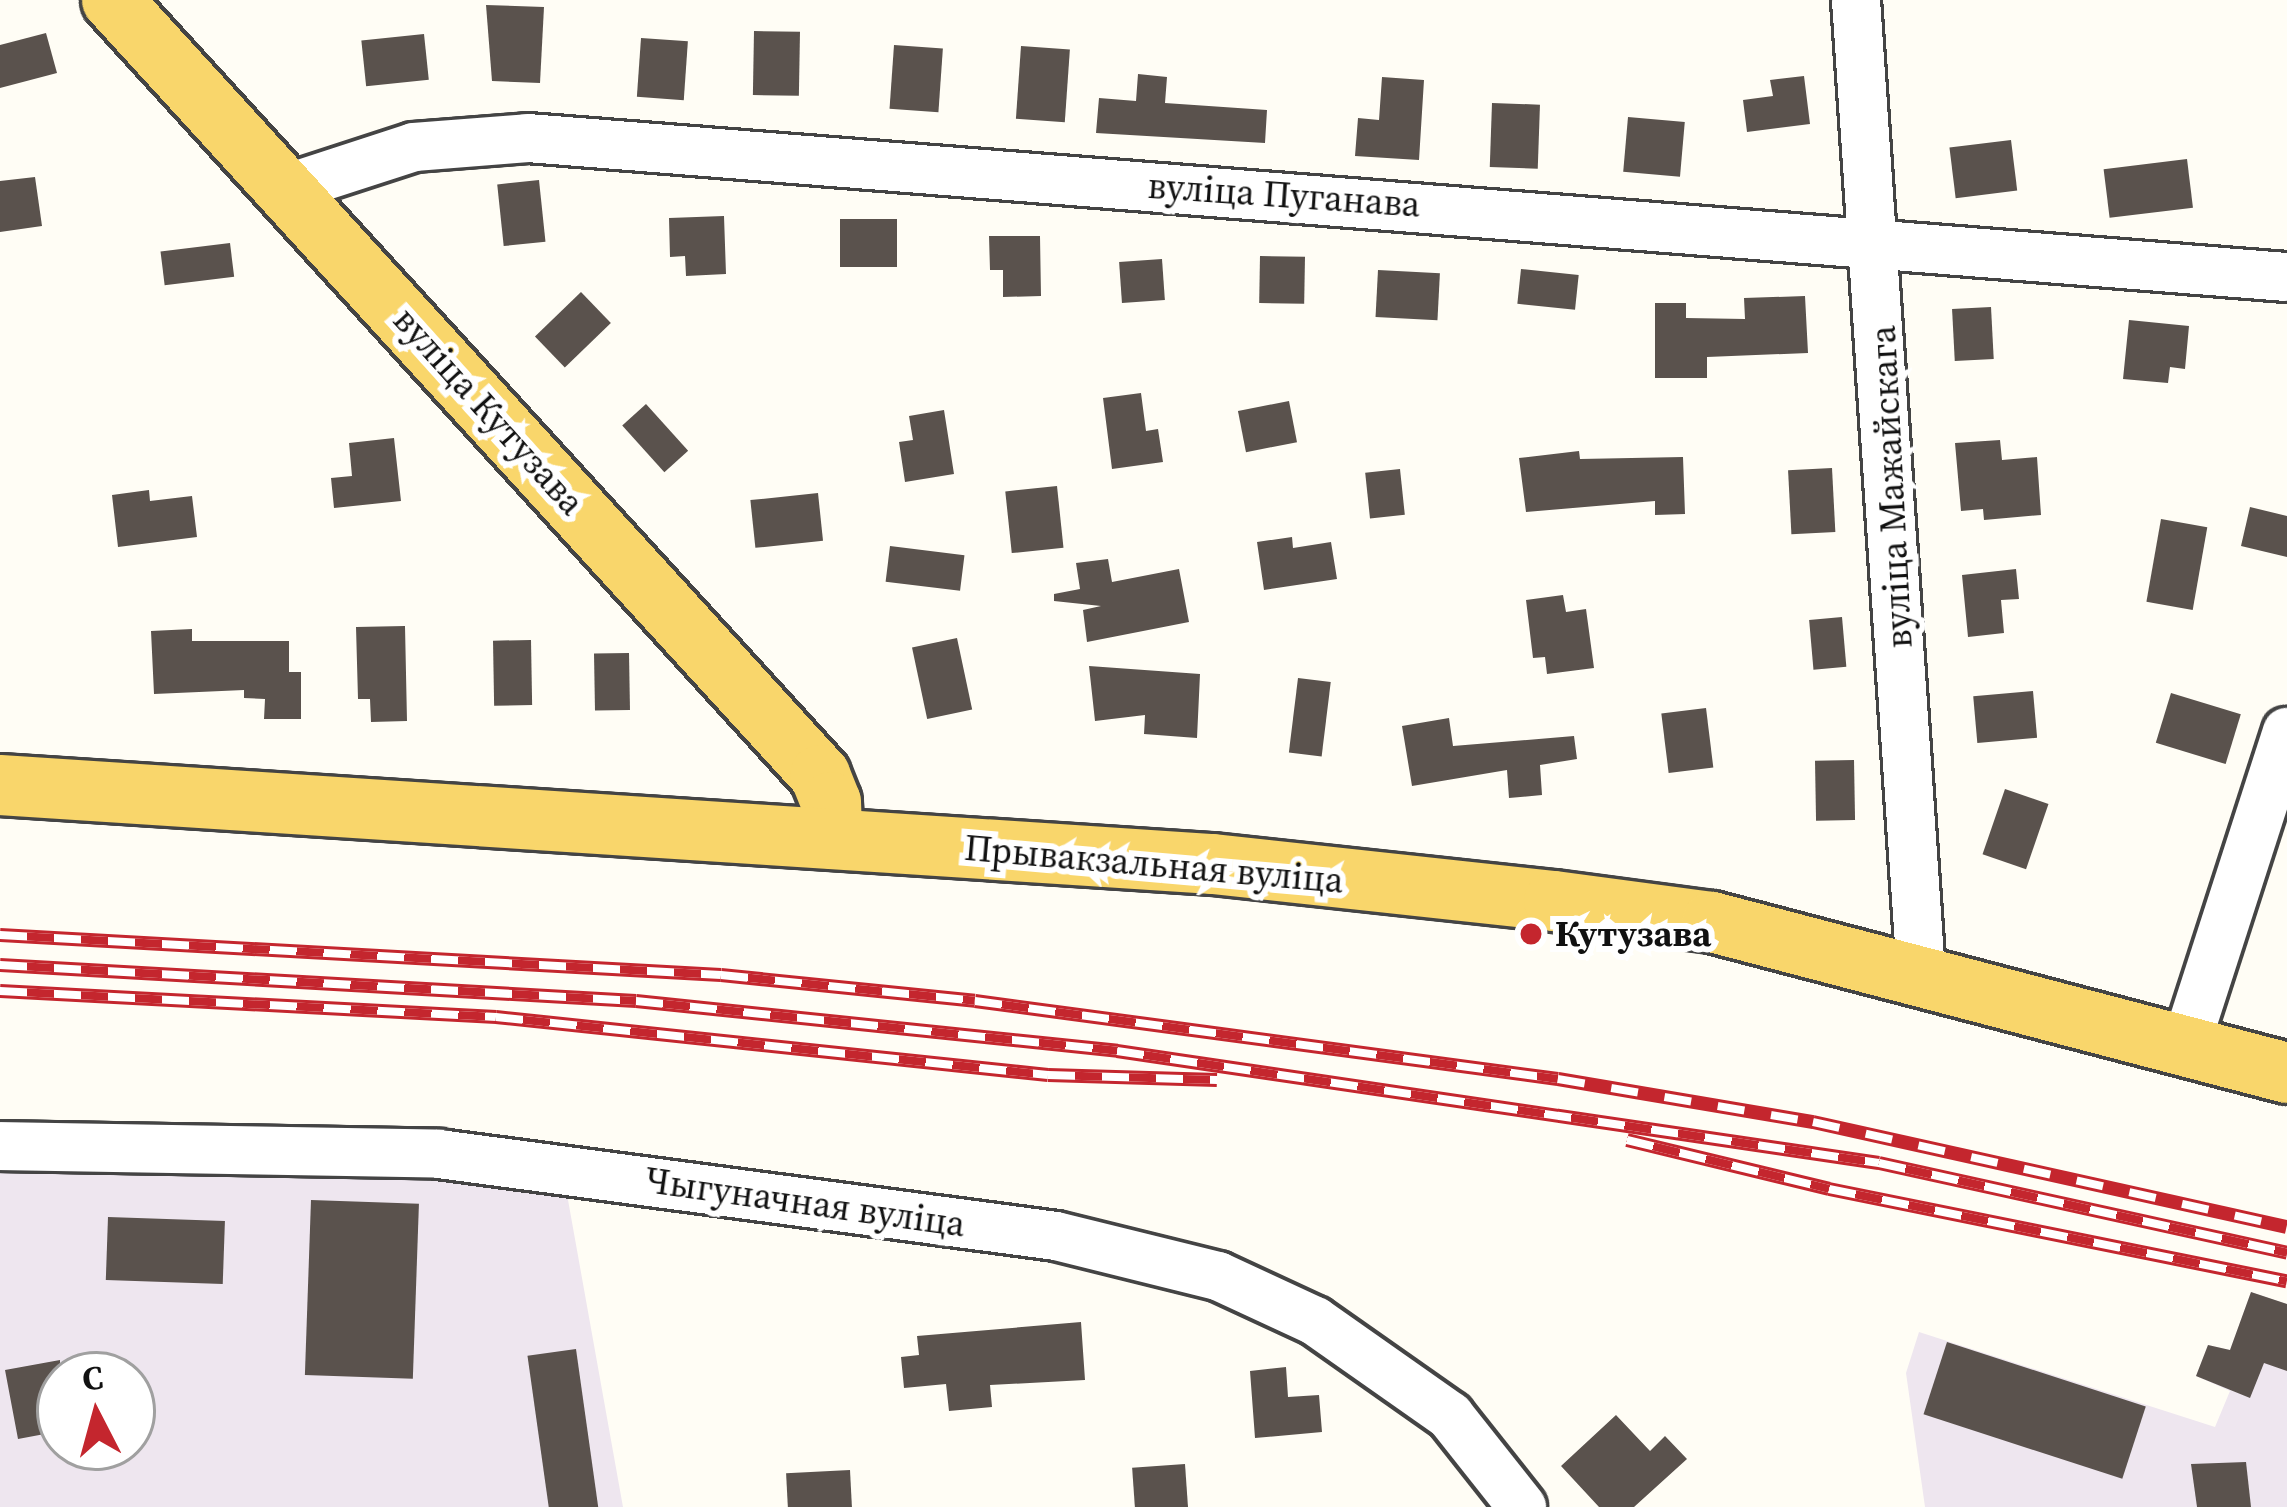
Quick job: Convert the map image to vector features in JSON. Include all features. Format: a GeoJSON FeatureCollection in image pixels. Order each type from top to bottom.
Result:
{"type":"FeatureCollection","features":[{"type":"Feature","properties":{"kind":"main road","name":"вуліца Кутузава"},"geometry":{"type":"LineString","coordinates":[[112,0],[820,775],[831,802],[832,839]]}},
{"type":"Feature","properties":{"kind":"main road","name":"Прывакзальная вуліца"},"geometry":{"type":"LineString","coordinates":[[0,785],[1213,864],[1554,901],[1712,922],[2287,1073]]}},
{"type":"Feature","properties":{"kind":"street","name":"вуліца Мажайскага"},"geometry":{"type":"LineString","coordinates":[[1856,0],[1876,239],[1921,974]]}},
{"type":"Feature","properties":{"kind":"street","name":"вуліца Пуганава"},"geometry":{"type":"LineString","coordinates":[[288,188],[414,147],[528,139],[1876,239],[2287,277]]}},
{"type":"Feature","properties":{"kind":"street"},"geometry":{"type":"LineString","coordinates":[[2186,1044],[2287,732]]}},
{"type":"Feature","properties":{"kind":"street","name":"Чыгуначная вуліца"},"geometry":{"type":"LineString","coordinates":[[0,1146],[440,1154],[1056,1236],[1218,1276],[1315,1321],[1450,1416],[1522,1507]]}},
{"type":"Feature","properties":{"kind":"shaded area"},"geometry":{"type":"Polygon","coordinates":[[[0,1146],[563,1172],[623,1507],[0,1507],[0,1146]]]}},
{"type":"Feature","properties":{"kind":"shaded area"},"geometry":{"type":"Polygon","coordinates":[[[2251,1292],[2287,1304],[2287,1507],[1925,1507],[1906,1373],[1919,1332],[2215,1427],[2230,1391],[2196,1376],[2208,1345],[2230,1350],[2251,1292]]]}},
{"type":"Feature","properties":{"kind":"building"},"geometry":{"type":"Polygon","coordinates":[[[486,5],[544,7],[540,83],[492,81],[486,5]]]}},
{"type":"Feature","properties":{"kind":"building"},"geometry":{"type":"Polygon","coordinates":[[[754,31],[800,32],[799,96],[753,95],[754,31]]]}},
{"type":"Feature","properties":{"kind":"building"},"geometry":{"type":"Polygon","coordinates":[[[46,33],[57,73],[0,88],[0,45],[46,33]]]}},
{"type":"Feature","properties":{"kind":"building"},"geometry":{"type":"Polygon","coordinates":[[[424,34],[429,80],[366,86],[361,41],[424,34]]]}},
{"type":"Feature","properties":{"kind":"building"},"geometry":{"type":"Polygon","coordinates":[[[641,38],[688,41],[684,100],[637,97],[641,38]]]}},
{"type":"Feature","properties":{"kind":"building"},"geometry":{"type":"Polygon","coordinates":[[[894,45],[943,48],[938,112],[890,109],[894,45]]]}},
{"type":"Feature","properties":{"kind":"building"},"geometry":{"type":"Polygon","coordinates":[[[1021,46],[1070,49],[1065,122],[1016,119],[1021,46]]]}},
{"type":"Feature","properties":{"kind":"building"},"geometry":{"type":"Polygon","coordinates":[[[1138,74],[1167,77],[1165,103],[1267,110],[1265,143],[1096,133],[1099,98],[1136,101],[1138,74]]]}},
{"type":"Feature","properties":{"kind":"building"},"geometry":{"type":"Polygon","coordinates":[[[1804,76],[1810,124],[1747,132],[1743,100],[1773,96],[1770,80],[1804,76]]]}},
{"type":"Feature","properties":{"kind":"building"},"geometry":{"type":"Polygon","coordinates":[[[1382,77],[1424,80],[1419,160],[1355,156],[1358,118],[1379,120],[1382,77]]]}},
{"type":"Feature","properties":{"kind":"building"},"geometry":{"type":"Polygon","coordinates":[[[1492,103],[1540,105],[1538,169],[1490,167],[1492,103]]]}},
{"type":"Feature","properties":{"kind":"building"},"geometry":{"type":"Polygon","coordinates":[[[1628,117],[1685,122],[1680,177],[1623,172],[1628,117]]]}},
{"type":"Feature","properties":{"kind":"building"},"geometry":{"type":"Polygon","coordinates":[[[2011,140],[2017,191],[1956,198],[1949,148],[2011,140]]]}},
{"type":"Feature","properties":{"kind":"building"},"geometry":{"type":"Polygon","coordinates":[[[2187,159],[2193,208],[2110,218],[2104,169],[2187,159]]]}},
{"type":"Feature","properties":{"kind":"building"},"geometry":{"type":"Polygon","coordinates":[[[35,177],[42,226],[0,232],[0,181],[35,177]]]}},
{"type":"Feature","properties":{"kind":"building"},"geometry":{"type":"Polygon","coordinates":[[[539,180],[545,242],[504,246],[497,184],[539,180]]]}},
{"type":"Feature","properties":{"kind":"building"},"geometry":{"type":"Polygon","coordinates":[[[724,216],[726,274],[686,276],[685,256],[670,257],[669,218],[724,216]]]}},
{"type":"Feature","properties":{"kind":"building"},"geometry":{"type":"Polygon","coordinates":[[[840,219],[897,219],[897,267],[840,267],[840,219]]]}},
{"type":"Feature","properties":{"kind":"building"},"geometry":{"type":"Polygon","coordinates":[[[989,236],[1040,236],[1041,296],[1003,297],[1003,270],[990,270],[989,236]]]}},
{"type":"Feature","properties":{"kind":"building"},"geometry":{"type":"Polygon","coordinates":[[[230,243],[234,277],[165,285],[161,252],[230,243]]]}},
{"type":"Feature","properties":{"kind":"building"},"geometry":{"type":"Polygon","coordinates":[[[1260,256],[1305,257],[1304,304],[1259,303],[1260,256]]]}},
{"type":"Feature","properties":{"kind":"building"},"geometry":{"type":"Polygon","coordinates":[[[1162,259],[1165,300],[1122,303],[1119,262],[1162,259]]]}},
{"type":"Feature","properties":{"kind":"building"},"geometry":{"type":"Polygon","coordinates":[[[1521,269],[1579,275],[1575,310],[1517,304],[1521,269]]]}},
{"type":"Feature","properties":{"kind":"building"},"geometry":{"type":"Polygon","coordinates":[[[1378,270],[1440,273],[1437,320],[1376,317],[1378,270]]]}},
{"type":"Feature","properties":{"kind":"building"},"geometry":{"type":"Polygon","coordinates":[[[581,292],[611,323],[565,367],[535,336],[581,292]]]}},
{"type":"Feature","properties":{"kind":"building"},"geometry":{"type":"Polygon","coordinates":[[[1805,296],[1808,353],[1707,357],[1707,378],[1655,378],[1655,303],[1686,303],[1686,318],[1745,319],[1744,298],[1805,296]]]}},
{"type":"Feature","properties":{"kind":"building"},"geometry":{"type":"Polygon","coordinates":[[[1991,307],[1994,359],[1955,361],[1952,309],[1991,307]]]}},
{"type":"Feature","properties":{"kind":"building"},"geometry":{"type":"Polygon","coordinates":[[[2129,320],[2189,326],[2185,369],[2170,367],[2168,383],[2123,379],[2129,320]]]}},
{"type":"Feature","properties":{"kind":"building"},"geometry":{"type":"Polygon","coordinates":[[[1141,393],[1146,431],[1158,429],[1163,462],[1112,469],[1103,398],[1141,393]]]}},
{"type":"Feature","properties":{"kind":"building"},"geometry":{"type":"Polygon","coordinates":[[[1289,401],[1297,442],[1246,452],[1238,411],[1289,401]]]}},
{"type":"Feature","properties":{"kind":"building"},"geometry":{"type":"Polygon","coordinates":[[[646,404],[688,451],[664,472],[622,425],[646,404]]]}},
{"type":"Feature","properties":{"kind":"building"},"geometry":{"type":"Polygon","coordinates":[[[944,410],[954,474],[905,482],[899,442],[913,440],[909,416],[944,410]]]}},
{"type":"Feature","properties":{"kind":"building"},"geometry":{"type":"Polygon","coordinates":[[[394,438],[401,501],[334,508],[331,478],[352,476],[349,443],[394,438]]]}},
{"type":"Feature","properties":{"kind":"building"},"geometry":{"type":"Polygon","coordinates":[[[2000,440],[2002,460],[2037,457],[2041,515],[1984,520],[1983,509],[1961,511],[1955,443],[2000,440]]]}},
{"type":"Feature","properties":{"kind":"building"},"geometry":{"type":"Polygon","coordinates":[[[1579,451],[1580,459],[1683,457],[1685,514],[1655,515],[1655,501],[1526,512],[1519,458],[1579,451]]]}},
{"type":"Feature","properties":{"kind":"building"},"geometry":{"type":"Polygon","coordinates":[[[1832,468],[1835,532],[1791,534],[1788,470],[1832,468]]]}},
{"type":"Feature","properties":{"kind":"building"},"geometry":{"type":"Polygon","coordinates":[[[1400,469],[1405,515],[1370,518],[1365,473],[1400,469]]]}},
{"type":"Feature","properties":{"kind":"building"},"geometry":{"type":"Polygon","coordinates":[[[1057,486],[1063,548],[1012,553],[1005,491],[1057,486]]]}},
{"type":"Feature","properties":{"kind":"building"},"geometry":{"type":"Polygon","coordinates":[[[149,490],[150,501],[192,496],[197,537],[118,547],[112,495],[149,490]]]}},
{"type":"Feature","properties":{"kind":"building"},"geometry":{"type":"Polygon","coordinates":[[[818,493],[823,541],[755,548],[750,500],[818,493]]]}},
{"type":"Feature","properties":{"kind":"building"},"geometry":{"type":"Polygon","coordinates":[[[2250,507],[2287,516],[2287,557],[2241,546],[2250,507]]]}},
{"type":"Feature","properties":{"kind":"building"},"geometry":{"type":"Polygon","coordinates":[[[2161,519],[2207,527],[2193,610],[2146,602],[2161,519]]]}},
{"type":"Feature","properties":{"kind":"building"},"geometry":{"type":"Polygon","coordinates":[[[1292,537],[1293,548],[1331,542],[1337,579],[1264,590],[1257,542],[1292,537]]]}},
{"type":"Feature","properties":{"kind":"building"},"geometry":{"type":"Polygon","coordinates":[[[890,546],[964,555],[960,591],[886,582],[890,546]]]}},
{"type":"Feature","properties":{"kind":"building"},"geometry":{"type":"Polygon","coordinates":[[[1108,559],[1112,582],[1179,569],[1189,622],[1087,642],[1083,610],[1101,606],[1054,601],[1054,594],[1080,589],[1076,563],[1108,559]]]}},
{"type":"Feature","properties":{"kind":"building"},"geometry":{"type":"Polygon","coordinates":[[[2016,569],[2019,599],[2001,600],[2004,633],[1968,637],[1962,575],[2016,569]]]}},
{"type":"Feature","properties":{"kind":"building"},"geometry":{"type":"Polygon","coordinates":[[[1563,595],[1566,612],[1586,609],[1594,668],[1547,674],[1545,657],[1533,658],[1526,600],[1563,595]]]}},
{"type":"Feature","properties":{"kind":"building"},"geometry":{"type":"Polygon","coordinates":[[[1842,617],[1846,667],[1813,670],[1809,620],[1842,617]]]}},
{"type":"Feature","properties":{"kind":"building"},"geometry":{"type":"Polygon","coordinates":[[[405,626],[407,721],[371,722],[370,699],[358,699],[356,627],[405,626]]]}},
{"type":"Feature","properties":{"kind":"building"},"geometry":{"type":"Polygon","coordinates":[[[192,629],[192,641],[289,641],[289,672],[301,672],[301,719],[264,719],[265,699],[244,698],[244,690],[154,694],[151,631],[192,629]]]}},
{"type":"Feature","properties":{"kind":"building"},"geometry":{"type":"Polygon","coordinates":[[[957,638],[972,709],[927,719],[912,648],[957,638]]]}},
{"type":"Feature","properties":{"kind":"building"},"geometry":{"type":"Polygon","coordinates":[[[531,640],[532,705],[494,706],[493,641],[531,640]]]}},
{"type":"Feature","properties":{"kind":"building"},"geometry":{"type":"Polygon","coordinates":[[[629,653],[630,710],[595,711],[594,654],[629,653]]]}},
{"type":"Feature","properties":{"kind":"building"},"geometry":{"type":"Polygon","coordinates":[[[1089,666],[1200,674],[1197,738],[1144,734],[1145,715],[1095,721],[1089,666]]]}},
{"type":"Feature","properties":{"kind":"building"},"geometry":{"type":"Polygon","coordinates":[[[1298,678],[1331,682],[1322,756],[1289,752],[1298,678]]]}},
{"type":"Feature","properties":{"kind":"building"},"geometry":{"type":"Polygon","coordinates":[[[2033,691],[2037,738],[1977,743],[1973,696],[2033,691]]]}},
{"type":"Feature","properties":{"kind":"building"},"geometry":{"type":"Polygon","coordinates":[[[2171,693],[2241,714],[2226,764],[2156,743],[2171,693]]]}},
{"type":"Feature","properties":{"kind":"building"},"geometry":{"type":"Polygon","coordinates":[[[1706,708],[1713,768],[1669,773],[1661,713],[1706,708]]]}},
{"type":"Feature","properties":{"kind":"building"},"geometry":{"type":"Polygon","coordinates":[[[1449,718],[1453,746],[1574,736],[1577,759],[1540,765],[1542,795],[1509,798],[1507,770],[1412,786],[1402,726],[1449,718]]]}},
{"type":"Feature","properties":{"kind":"building"},"geometry":{"type":"Polygon","coordinates":[[[1854,760],[1855,820],[1816,821],[1815,761],[1854,760]]]}},
{"type":"Feature","properties":{"kind":"building"},"geometry":{"type":"Polygon","coordinates":[[[2005,789],[2048,804],[2026,869],[1983,854],[2005,789]]]}},
{"type":"Feature","properties":{"kind":"building"},"geometry":{"type":"Polygon","coordinates":[[[311,1200],[419,1204],[413,1379],[305,1375],[311,1200]]]}},
{"type":"Feature","properties":{"kind":"building"},"geometry":{"type":"Polygon","coordinates":[[[108,1217],[225,1221],[223,1284],[106,1280],[108,1217]]]}},
{"type":"Feature","properties":{"kind":"building"},"geometry":{"type":"Polygon","coordinates":[[[2251,1292],[2287,1304],[2287,1371],[2264,1363],[2250,1398],[2196,1376],[2208,1345],[2230,1350],[2251,1292]]]}},
{"type":"Feature","properties":{"kind":"building"},"geometry":{"type":"Polygon","coordinates":[[[1081,1322],[1085,1380],[990,1385],[992,1407],[949,1411],[946,1384],[904,1388],[901,1357],[919,1355],[917,1336],[1081,1322]]]}},
{"type":"Feature","properties":{"kind":"building"},"geometry":{"type":"Polygon","coordinates":[[[1947,1342],[2146,1407],[2122,1479],[1924,1414],[1947,1342]]]}},
{"type":"Feature","properties":{"kind":"building"},"geometry":{"type":"Polygon","coordinates":[[[576,1349],[598,1507],[549,1507],[527,1356],[576,1349]]]}},
{"type":"Feature","properties":{"kind":"building"},"geometry":{"type":"Polygon","coordinates":[[[36,1364],[36,1436],[18,1439],[5,1370],[36,1364]]]}},
{"type":"Feature","properties":{"kind":"building"},"geometry":{"type":"Polygon","coordinates":[[[1286,1367],[1288,1397],[1319,1395],[1322,1432],[1255,1438],[1250,1371],[1286,1367]]]}},
{"type":"Feature","properties":{"kind":"building"},"geometry":{"type":"Polygon","coordinates":[[[1616,1415],[1650,1451],[1665,1436],[1687,1459],[1634,1507],[1599,1507],[1561,1466],[1616,1415]]]}},
{"type":"Feature","properties":{"kind":"building"},"geometry":{"type":"Polygon","coordinates":[[[2246,1462],[2251,1507],[2197,1507],[2191,1464],[2246,1462]]]}},
{"type":"Feature","properties":{"kind":"building"},"geometry":{"type":"Polygon","coordinates":[[[1185,1464],[1188,1507],[1135,1507],[1132,1468],[1185,1464]]]}},
{"type":"Feature","properties":{"kind":"building"},"geometry":{"type":"Polygon","coordinates":[[[850,1470],[852,1507],[788,1507],[786,1473],[850,1470]]]}},
{"type":"Feature","properties":{"kind":"railway"},"geometry":{"type":"LineString","coordinates":[[0,935],[721,975],[975,1001],[1558,1079],[1813,1122],[2287,1227]]}},
{"type":"Feature","properties":{"kind":"railway"},"geometry":{"type":"LineString","coordinates":[[0,965],[636,1001],[1117,1051],[1879,1163],[2287,1253]]}},
{"type":"Feature","properties":{"kind":"railway"},"geometry":{"type":"LineString","coordinates":[[0,991],[496,1017],[1048,1075],[1217,1080]]}},
{"type":"Feature","properties":{"kind":"railway"},"geometry":{"type":"LineString","coordinates":[[1627,1140],[1829,1189],[2287,1281]]}},
{"type":"Feature","properties":{"kind":"place","name":"Кутузава"},"geometry":{"type":"Point","coordinates":[1531,934]}}]}
